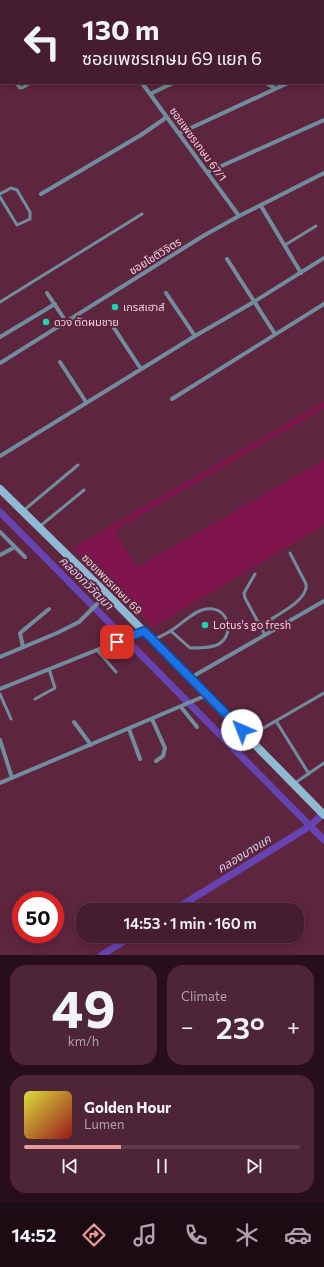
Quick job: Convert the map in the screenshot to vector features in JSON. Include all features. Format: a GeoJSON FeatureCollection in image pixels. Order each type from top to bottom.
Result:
{"type":"FeatureCollection","features":[{"type":"Feature","properties":{"kind":"main road","name":"ซอยเพชรเกษม 69"},"geometry":{"type":"LineString","coordinates":[[1,491],[39,527],[104,597],[140,633],[152,640],[190,678],[204,697],[248,737],[324,815]]}},
{"type":"Feature","properties":{"kind":"street","name":"ซอยเพชรเกษม 67/1"},"geometry":{"type":"LineString","coordinates":[[143,84],[180,133],[239,216]]}},
{"type":"Feature","properties":{"kind":"street"},"geometry":{"type":"LineString","coordinates":[[150,94],[171,84]]}},
{"type":"Feature","properties":{"kind":"street"},"geometry":{"type":"LineString","coordinates":[[268,84],[273,87]]}},
{"type":"Feature","properties":{"kind":"street"},"geometry":{"type":"LineString","coordinates":[[180,133],[286,84]]}},
{"type":"Feature","properties":{"kind":"street"},"geometry":{"type":"LineString","coordinates":[[41,194],[141,135],[167,117]]}},
{"type":"Feature","properties":{"kind":"street"},"geometry":{"type":"LineString","coordinates":[[208,172],[324,120]]}},
{"type":"Feature","properties":{"kind":"street","name":"ซอยโชติวิจิตร"},"geometry":{"type":"LineString","coordinates":[[0,363],[239,216],[324,173]]}},
{"type":"Feature","properties":{"kind":"street"},"geometry":{"type":"LineString","coordinates":[[261,206],[301,273]]}},
{"type":"Feature","properties":{"kind":"street"},"geometry":{"type":"LineString","coordinates":[[0,456],[86,402],[254,302],[324,258]]}},
{"type":"Feature","properties":{"kind":"street"},"geometry":{"type":"LineString","coordinates":[[227,259],[275,334]]}},
{"type":"Feature","properties":{"kind":"street"},"geometry":{"type":"LineString","coordinates":[[47,293],[63,317]]}},
{"type":"Feature","properties":{"kind":"street"},"geometry":{"type":"LineString","coordinates":[[166,293],[195,336]]}},
{"type":"Feature","properties":{"kind":"street"},"geometry":{"type":"LineString","coordinates":[[0,336],[55,304]]}},
{"type":"Feature","properties":{"kind":"street"},"geometry":{"type":"LineString","coordinates":[[172,399],[324,304]]}},
{"type":"Feature","properties":{"kind":"street"},"geometry":{"type":"LineString","coordinates":[[114,328],[141,369]]}},
{"type":"Feature","properties":{"kind":"street"},"geometry":{"type":"LineString","coordinates":[[60,362],[86,402]]}},
{"type":"Feature","properties":{"kind":"street"},"geometry":{"type":"LineString","coordinates":[[0,532],[25,557]]}},
{"type":"Feature","properties":{"kind":"street"},"geometry":{"type":"LineString","coordinates":[[0,555],[15,547]]}},
{"type":"Feature","properties":{"kind":"street"},"geometry":{"type":"LineString","coordinates":[[0,657],[62,631],[79,622],[104,597]]}},
{"type":"Feature","properties":{"kind":"street"},"geometry":{"type":"LineString","coordinates":[[190,678],[324,601]]}},
{"type":"Feature","properties":{"kind":"street"},"geometry":{"type":"LineString","coordinates":[[23,647],[20,633],[49,609]]}},
{"type":"Feature","properties":{"kind":"street"},"geometry":{"type":"LineString","coordinates":[[0,689],[140,633]]}},
{"type":"Feature","properties":{"kind":"street"},"geometry":{"type":"LineString","coordinates":[[0,783],[204,697]]}},
{"type":"Feature","properties":{"kind":"street"},"geometry":{"type":"LineString","coordinates":[[181,706],[197,727]]}},
{"type":"Feature","properties":{"kind":"street"},"geometry":{"type":"LineString","coordinates":[[152,719],[165,748],[163,756],[156,761]]}},
{"type":"Feature","properties":{"kind":"street"},"geometry":{"type":"LineString","coordinates":[[74,722],[80,728],[91,745]]}},
{"type":"Feature","properties":{"kind":"street"},"geometry":{"type":"LineString","coordinates":[[129,729],[140,759]]}},
{"type":"Feature","properties":{"kind":"street"},"geometry":{"type":"LineString","coordinates":[[0,740],[12,778]]}},
{"type":"Feature","properties":{"kind":"lane"},"geometry":{"type":"LineString","coordinates":[[17,84],[20,88],[28,84]]}},
{"type":"Feature","properties":{"kind":"lane"},"geometry":{"type":"LineString","coordinates":[[0,194],[10,188],[17,190],[30,212],[30,219],[17,225],[0,197]]}},
{"type":"Feature","properties":{"kind":"lane"},"geometry":{"type":"LineString","coordinates":[[0,302],[142,214]]}},
{"type":"Feature","properties":{"kind":"lane"},"geometry":{"type":"LineString","coordinates":[[285,245],[316,226]]}},
{"type":"Feature","properties":{"kind":"lane"},"geometry":{"type":"LineString","coordinates":[[23,511],[78,465]]}},
{"type":"Feature","properties":{"kind":"lane"},"geometry":{"type":"LineString","coordinates":[[39,527],[84,490]]}},
{"type":"Feature","properties":{"kind":"lane"},"geometry":{"type":"LineString","coordinates":[[260,626],[296,603],[304,595],[307,589],[306,584],[290,553]]}},
{"type":"Feature","properties":{"kind":"lane"},"geometry":{"type":"LineString","coordinates":[[255,574],[244,593],[245,598],[265,635]]}},
{"type":"Feature","properties":{"kind":"lane"},"geometry":{"type":"LineString","coordinates":[[152,640],[170,631],[198,612],[206,609],[219,612],[226,617],[229,624],[227,636],[215,646],[190,648],[170,631]]}},
{"type":"Feature","properties":{"kind":"lane"},"geometry":{"type":"LineString","coordinates":[[97,650],[116,672]]}},
{"type":"Feature","properties":{"kind":"lane"},"geometry":{"type":"LineString","coordinates":[[35,699],[55,688],[49,669]]}},
{"type":"Feature","properties":{"kind":"lane"},"geometry":{"type":"LineString","coordinates":[[248,737],[324,693]]}},
{"type":"Feature","properties":{"kind":"lane"},"geometry":{"type":"LineString","coordinates":[[0,694],[11,719]]}},
{"type":"Feature","properties":{"kind":"lane"},"geometry":{"type":"LineString","coordinates":[[276,721],[309,774]]}},
{"type":"Feature","properties":{"kind":"lane"},"geometry":{"type":"LineString","coordinates":[[294,784],[324,763]]}},
{"type":"Feature","properties":{"kind":"shaded area"},"geometry":{"type":"Polygon","coordinates":[[[324,402],[324,408],[118,528],[115,534],[137,567],[324,460],[324,525],[153,627],[73,548],[324,402]]]}},
{"type":"Feature","properties":{"kind":"waterway","name":"คลองทวีวัฒนา"},"geometry":{"type":"LineString","coordinates":[[0,512],[324,840]]}},
{"type":"Feature","properties":{"kind":"waterway","name":"คลองบางแค"},"geometry":{"type":"LineString","coordinates":[[185,903],[310,826],[324,813]]}},
{"type":"Feature","properties":{"kind":"waterway","name":"คลองบางแค"},"geometry":{"type":"LineString","coordinates":[[102,955],[121,943]]}},
{"type":"Feature","properties":{"kind":"place","name":"เกรสเฮาส์"},"geometry":{"type":"Point","coordinates":[115,307]}},
{"type":"Feature","properties":{"kind":"place","name":"ดวง ตัดผมชาย"},"geometry":{"type":"Point","coordinates":[46,322]}},
{"type":"Feature","properties":{"kind":"place","name":"Lotus's go fresh"},"geometry":{"type":"Point","coordinates":[205,625]}},
{"type":"Feature","properties":{"kind":"route"},"geometry":{"type":"LineString","coordinates":[[117,642],[144,631],[242,730]]}}]}
